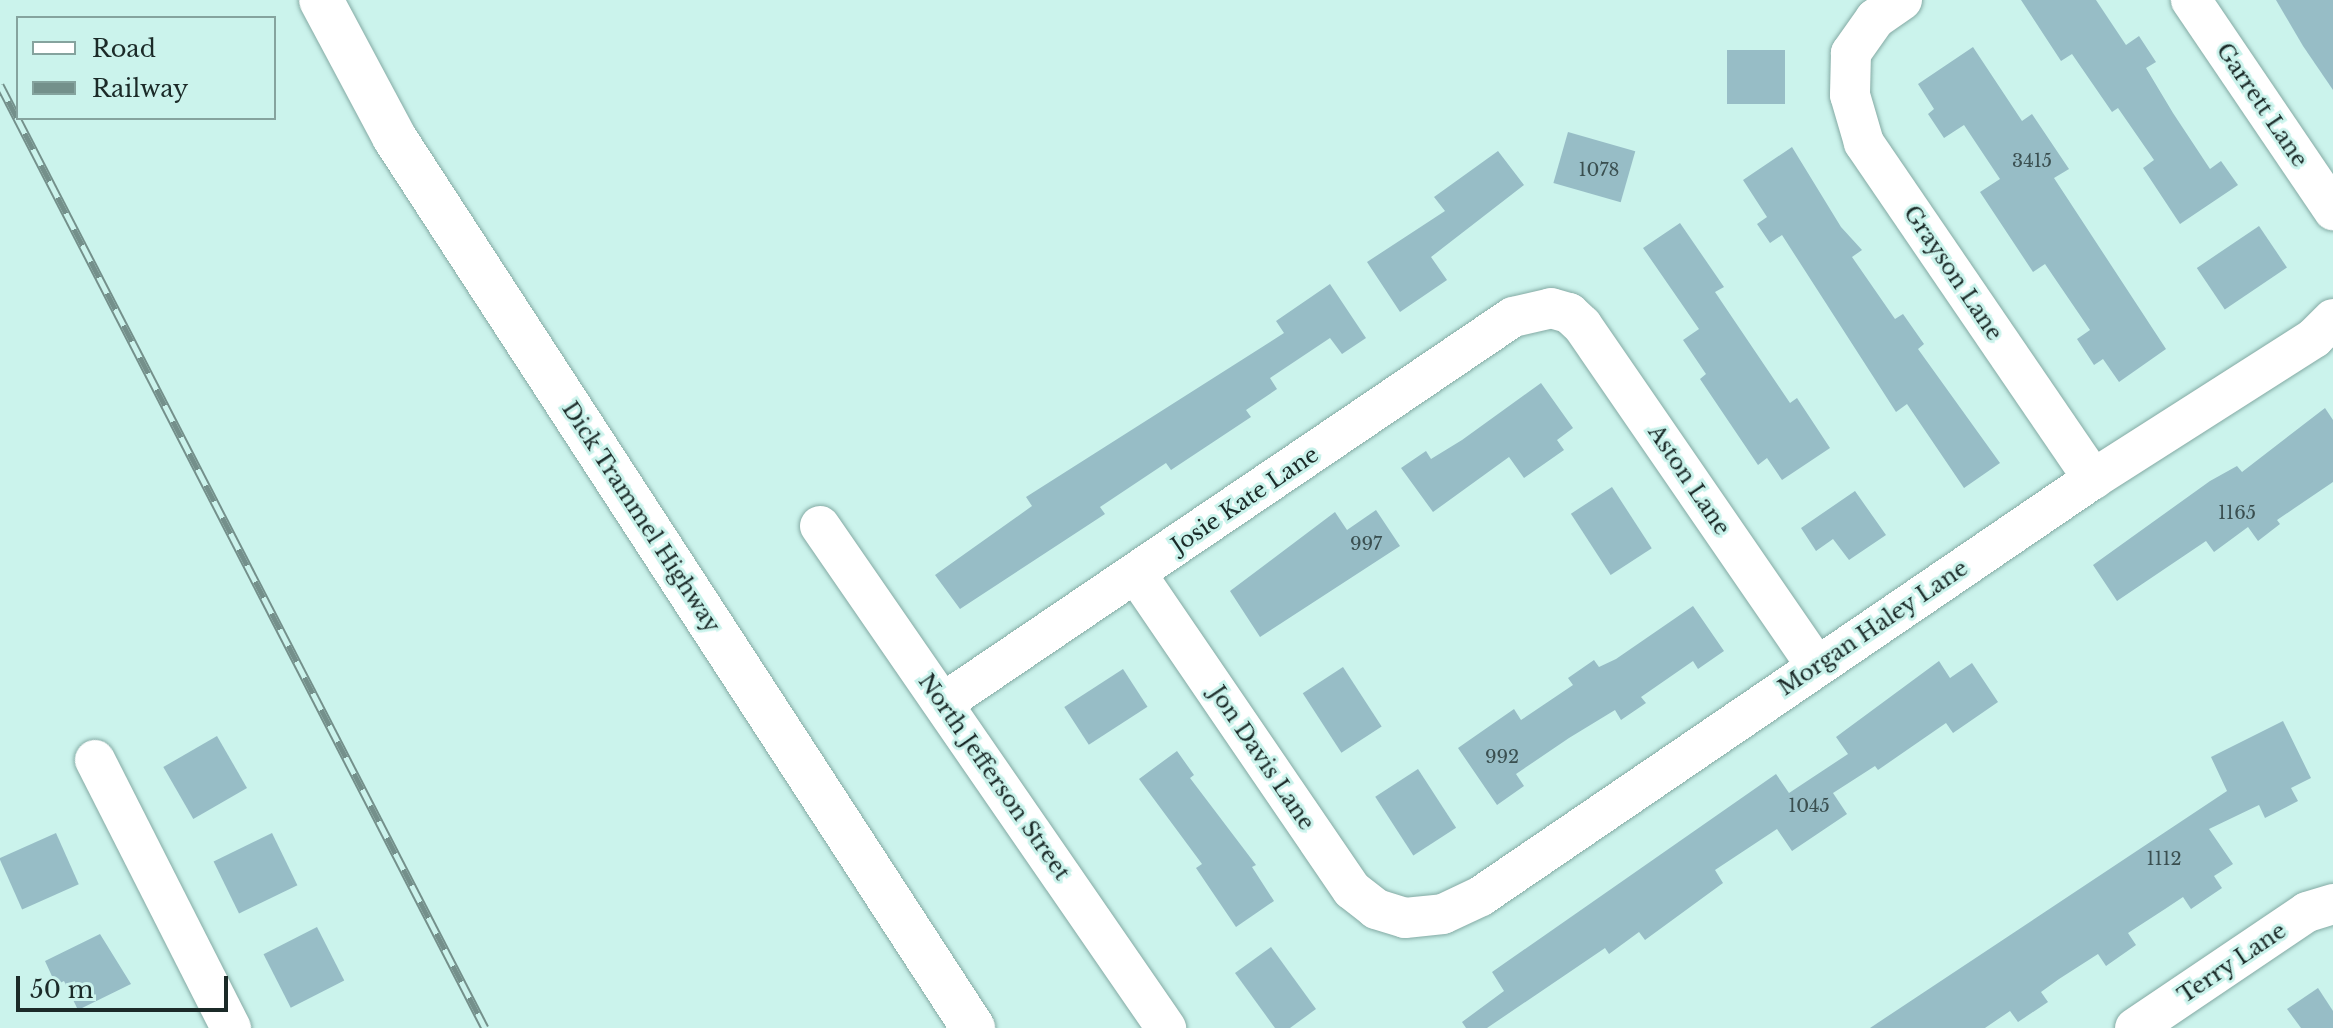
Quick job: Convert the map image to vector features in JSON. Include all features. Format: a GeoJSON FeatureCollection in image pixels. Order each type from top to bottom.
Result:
{"type":"FeatureCollection","features":[{"type":"Feature","properties":{"kind":"main road","name":"Dick Trammel Highway"},"geometry":{"type":"LineString","coordinates":[[321,0],[394,137],[973,1028]]}},
{"type":"Feature","properties":{"kind":"street","name":"Grayson Lane"},"geometry":{"type":"LineString","coordinates":[[1902,0],[1875,19],[1851,53],[1850,95],[1864,143],[2093,479]]}},
{"type":"Feature","properties":{"kind":"street","name":"Garrett Lane"},"geometry":{"type":"LineString","coordinates":[[2191,0],[2333,210]]}},
{"type":"Feature","properties":{"kind":"street","name":"Josie Kate Lane"},"geometry":{"type":"LineString","coordinates":[[943,703],[1137,575],[1513,317],[1551,308]]}},
{"type":"Feature","properties":{"kind":"street","name":"Aston Lane"},"geometry":{"type":"LineString","coordinates":[[1551,308],[1569,313],[1582,325],[1816,666]]}},
{"type":"Feature","properties":{"kind":"street","name":"Morgan Haley Lane"},"geometry":{"type":"LineString","coordinates":[[1405,918],[1443,914],[1481,896],[2093,479],[2314,338],[2333,319]]}},
{"type":"Feature","properties":{"kind":"street","name":"North Jefferson Street"},"geometry":{"type":"LineString","coordinates":[[820,526],[1166,1028]]}},
{"type":"Feature","properties":{"kind":"street","name":"Jon Davis Lane"},"geometry":{"type":"LineString","coordinates":[[1137,575],[1352,890],[1376,909],[1405,918]]}},
{"type":"Feature","properties":{"kind":"street"},"geometry":{"type":"LineString","coordinates":[[95,760],[231,1028]]}},
{"type":"Feature","properties":{"kind":"street","name":"Terry Lane"},"geometry":{"type":"LineString","coordinates":[[2135,1028],[2307,912],[2333,904]]}},
{"type":"Feature","properties":{"kind":"building"},"geometry":{"type":"Polygon","coordinates":[[[2021,0],[2096,0],[2126,45],[2139,36],[2156,62],[2146,68],[2210,169],[2221,161],[2238,185],[2180,224],[2143,168],[2154,160],[2118,108],[2112,112],[2072,54],[2061,61],[2021,0]]]}},
{"type":"Feature","properties":{"kind":"building"},"geometry":{"type":"Polygon","coordinates":[[[2276,0],[2333,0],[2333,90],[2303,46],[2276,0]]]}},
{"type":"Feature","properties":{"kind":"building"},"geometry":{"type":"Polygon","coordinates":[[[1973,47],[2022,121],[2032,114],[2069,169],[2054,178],[2166,349],[2119,382],[2103,359],[2094,365],[2077,339],[2090,330],[2045,264],[2033,272],[1980,192],[2000,179],[1964,125],[1944,138],[1928,114],[1934,109],[1918,84],[1973,47]]]}},
{"type":"Feature","properties":{"kind":"building"},"geometry":{"type":"Polygon","coordinates":[[[1727,50],[1785,50],[1785,104],[1727,104],[1727,50]]]}},
{"type":"Feature","properties":{"kind":"building"},"geometry":{"type":"Polygon","coordinates":[[[1568,132],[1635,151],[1621,202],[1553,183],[1568,132]]]}},
{"type":"Feature","properties":{"kind":"building"},"geometry":{"type":"Polygon","coordinates":[[[1792,147],[1841,227],[1862,250],[1852,257],[1895,319],[1903,314],[1924,344],[1918,349],[2000,463],[1964,488],[1907,404],[1896,412],[1782,235],[1770,243],[1757,224],[1767,217],[1743,180],[1792,147]]]}},
{"type":"Feature","properties":{"kind":"building"},"geometry":{"type":"Polygon","coordinates":[[[1498,151],[1524,185],[1431,257],[1447,280],[1400,312],[1367,262],[1445,211],[1434,197],[1498,151]]]}},
{"type":"Feature","properties":{"kind":"building"},"geometry":{"type":"Polygon","coordinates":[[[1680,223],[1724,287],[1715,292],[1790,403],[1797,398],[1830,448],[1782,480],[1767,458],[1758,465],[1700,379],[1706,374],[1683,340],[1699,329],[1643,248],[1680,223]]]}},
{"type":"Feature","properties":{"kind":"building"},"geometry":{"type":"Polygon","coordinates":[[[2259,226],[2287,267],[2225,309],[2197,268],[2259,226]]]}},
{"type":"Feature","properties":{"kind":"building"},"geometry":{"type":"Polygon","coordinates":[[[1330,284],[1366,338],[1342,354],[1330,338],[1270,378],[1277,389],[1246,410],[1251,417],[1171,470],[1166,463],[1100,507],[1105,514],[960,609],[935,575],[1032,506],[1026,497],[1284,333],[1276,321],[1330,284]]]}},
{"type":"Feature","properties":{"kind":"building"},"geometry":{"type":"Polygon","coordinates":[[[1541,383],[1573,428],[1557,440],[1564,450],[1524,478],[1509,457],[1433,512],[1401,468],[1426,451],[1431,459],[1541,383]]]}},
{"type":"Feature","properties":{"kind":"building"},"geometry":{"type":"Polygon","coordinates":[[[2325,408],[2333,420],[2333,482],[2277,520],[2280,524],[2258,541],[2248,527],[2214,552],[2206,541],[2117,601],[2093,565],[2210,481],[2237,466],[2242,472],[2325,408]]]}},
{"type":"Feature","properties":{"kind":"building"},"geometry":{"type":"Polygon","coordinates":[[[1612,487],[1652,548],[1611,575],[1571,514],[1612,487]]]}},
{"type":"Feature","properties":{"kind":"building"},"geometry":{"type":"Polygon","coordinates":[[[1855,491],[1886,535],[1849,560],[1833,539],[1816,551],[1801,528],[1855,491]]]}},
{"type":"Feature","properties":{"kind":"building"},"geometry":{"type":"Polygon","coordinates":[[[1376,510],[1400,546],[1260,637],[1230,591],[1335,512],[1347,530],[1376,510]]]}},
{"type":"Feature","properties":{"kind":"building"},"geometry":{"type":"Polygon","coordinates":[[[1693,606],[1724,651],[1698,669],[1693,661],[1641,697],[1646,703],[1621,720],[1615,710],[1569,738],[1516,774],[1524,786],[1497,805],[1458,748],[1514,709],[1521,720],[1573,685],[1568,678],[1594,660],[1599,667],[1616,659],[1693,606]]]}},
{"type":"Feature","properties":{"kind":"building"},"geometry":{"type":"Polygon","coordinates":[[[1939,661],[1950,678],[1972,663],[1998,702],[1953,733],[1946,723],[1878,770],[1875,766],[1833,793],[1847,814],[1792,851],[1777,829],[1715,870],[1723,883],[1645,940],[1639,932],[1609,954],[1605,948],[1487,1028],[1466,1028],[1462,1022],[1504,991],[1492,972],[1776,774],[1789,793],[1848,754],[1836,737],[1939,661]]]}},
{"type":"Feature","properties":{"kind":"building"},"geometry":{"type":"Polygon","coordinates":[[[1343,667],[1382,727],[1341,753],[1303,693],[1343,667]]]}},
{"type":"Feature","properties":{"kind":"building"},"geometry":{"type":"Polygon","coordinates":[[[1123,669],[1148,707],[1089,745],[1064,707],[1123,669]]]}},
{"type":"Feature","properties":{"kind":"building"},"geometry":{"type":"Polygon","coordinates":[[[2283,721],[2311,778],[2291,788],[2298,801],[2265,818],[2259,805],[2209,829],[2233,864],[2214,876],[2222,888],[2191,909],[2183,897],[2128,933],[2136,945],[2106,966],[2098,954],[2059,979],[2041,992],[2048,1002],[2018,1022],[2010,1011],[1985,1028],[1870,1028],[2227,791],[2211,757],[2283,721]]]}},
{"type":"Feature","properties":{"kind":"building"},"geometry":{"type":"Polygon","coordinates":[[[217,736],[247,788],[193,819],[163,767],[217,736]]]}},
{"type":"Feature","properties":{"kind":"building"},"geometry":{"type":"Polygon","coordinates":[[[1177,751],[1194,775],[1190,778],[1256,865],[1252,867],[1274,901],[1236,927],[1196,868],[1202,864],[1139,779],[1177,751]]]}},
{"type":"Feature","properties":{"kind":"building"},"geometry":{"type":"Polygon","coordinates":[[[1418,769],[1456,828],[1413,855],[1375,797],[1418,769]]]}},
{"type":"Feature","properties":{"kind":"building"},"geometry":{"type":"Polygon","coordinates":[[[56,833],[79,884],[22,909],[0,858],[56,833]]]}},
{"type":"Feature","properties":{"kind":"building"},"geometry":{"type":"Polygon","coordinates":[[[272,833],[297,885],[239,914],[214,861],[272,833]]]}},
{"type":"Feature","properties":{"kind":"building"},"geometry":{"type":"Polygon","coordinates":[[[317,927],[344,980],[291,1008],[264,954],[317,927]]]}},
{"type":"Feature","properties":{"kind":"building"},"geometry":{"type":"Polygon","coordinates":[[[100,934],[131,984],[78,1010],[64,981],[56,985],[45,961],[100,934]]]}},
{"type":"Feature","properties":{"kind":"building"},"geometry":{"type":"Polygon","coordinates":[[[1271,947],[1316,1009],[1290,1028],[1275,1028],[1235,973],[1271,947]]]}},
{"type":"Feature","properties":{"kind":"building"},"geometry":{"type":"Polygon","coordinates":[[[2318,988],[2333,1011],[2333,1028],[2301,1028],[2287,1009],[2318,988]]]}},
{"type":"Feature","properties":{"kind":"railway"},"geometry":{"type":"LineString","coordinates":[[0,85],[16,116]]}},
{"type":"Feature","properties":{"kind":"railway"},"geometry":{"type":"LineString","coordinates":[[18,120],[485,1028]]}}]}
